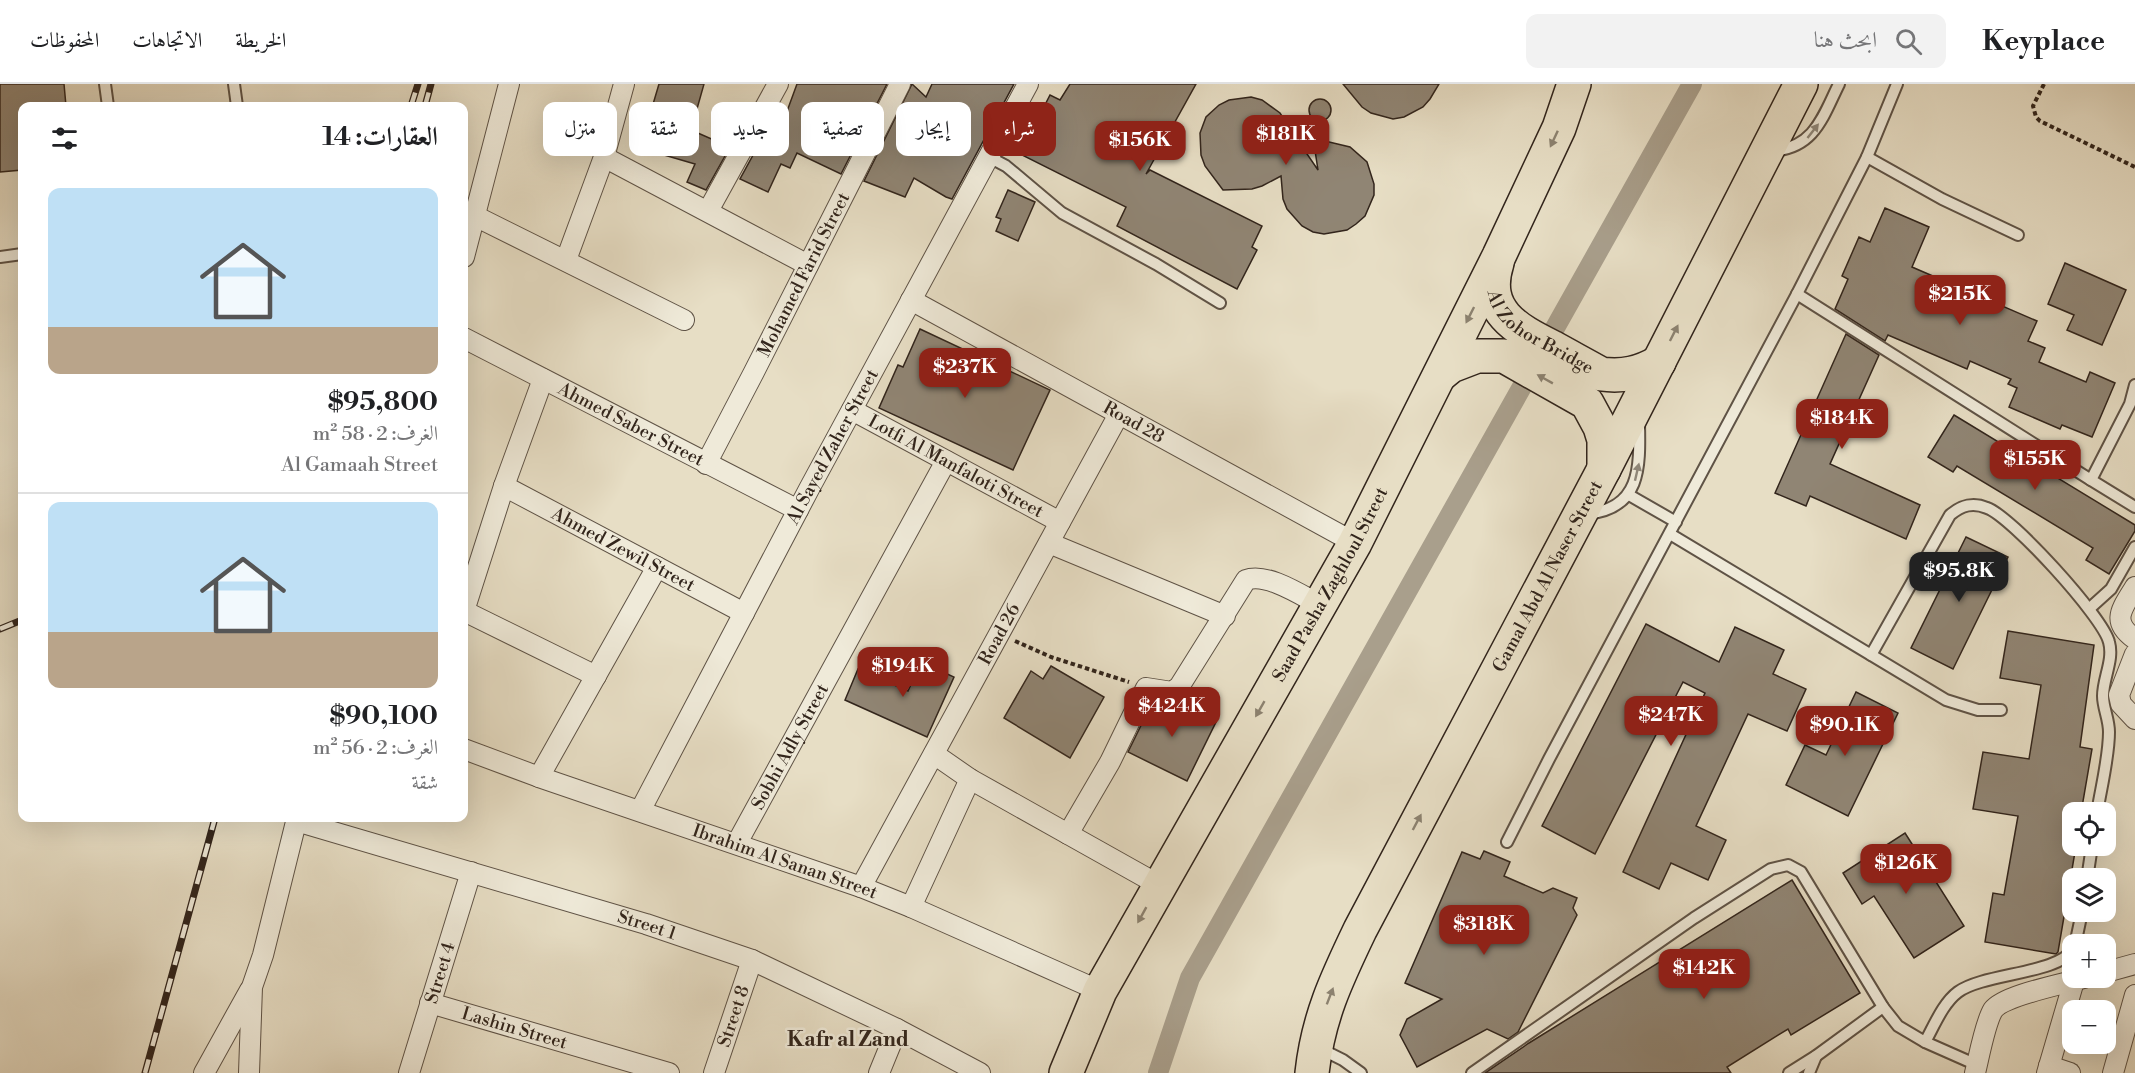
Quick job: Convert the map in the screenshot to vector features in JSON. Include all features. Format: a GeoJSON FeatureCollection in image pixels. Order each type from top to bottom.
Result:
{"type":"FeatureCollection","features":[{"type":"Feature","properties":{"kind":"highway","name":"Saad Pasha Zaghloul Street"},"geometry":{"type":"LineString","coordinates":[[1066,1073],[1100,991],[1355,543],[1499,256],[1559,128],[1574,84]]}},
{"type":"Feature","properties":{"kind":"highway","name":"Gamal Abd Al Naser Street"},"geometry":{"type":"LineString","coordinates":[[1314,1059],[1328,1001],[1360,930],[1604,469],[1801,84]]}},
{"type":"Feature","properties":{"kind":"highway","name":"Al Zohor Bridge"},"geometry":{"type":"LineString","coordinates":[[1499,256],[1494,271],[1494,288],[1498,303],[1506,318],[1511,343],[1587,403],[1600,427],[1604,441],[1604,469]]}},
{"type":"Feature","properties":{"kind":"highway","name":"Al Zohor Bridge"},"geometry":{"type":"LineString","coordinates":[[1511,343],[1601,374],[1637,373],[1659,362]]}},
{"type":"Feature","properties":{"kind":"highway"},"geometry":{"type":"LineString","coordinates":[[1440,375],[1457,363],[1511,343]]}},
{"type":"Feature","properties":{"kind":"street"},"geometry":{"type":"LineString","coordinates":[[468,243],[509,84]]}},
{"type":"Feature","properties":{"kind":"street"},"geometry":{"type":"LineString","coordinates":[[566,260],[604,157],[624,84]]}},
{"type":"Feature","properties":{"kind":"street"},"geometry":{"type":"LineString","coordinates":[[708,211],[778,84]]}},
{"type":"Feature","properties":{"kind":"street","name":"Mohamed Farid Street"},"geometry":{"type":"LineString","coordinates":[[706,464],[900,84]]}},
{"type":"Feature","properties":{"kind":"street","name":"Al Sayed Zaher Street"},"geometry":{"type":"LineString","coordinates":[[640,811],[798,510],[1028,84]]}},
{"type":"Feature","properties":{"kind":"street"},"geometry":{"type":"LineString","coordinates":[[604,157],[808,265]]}},
{"type":"Feature","properties":{"kind":"street"},"geometry":{"type":"LineString","coordinates":[[476,216],[684,321]]}},
{"type":"Feature","properties":{"kind":"street","name":"Road 28"},"geometry":{"type":"LineString","coordinates":[[911,300],[1355,543]]}},
{"type":"Feature","properties":{"kind":"street","name":"Ahmed Saber Street"},"geometry":{"type":"LineString","coordinates":[[468,340],[798,510]]}},
{"type":"Feature","properties":{"kind":"street"},"geometry":{"type":"LineString","coordinates":[[468,598],[504,486],[543,380]]}},
{"type":"Feature","properties":{"kind":"street","name":"Lotfi Al Manfaloti Street"},"geometry":{"type":"LineString","coordinates":[[852,410],[1060,522]]}},
{"type":"Feature","properties":{"kind":"street","name":"Road 26"},"geometry":{"type":"LineString","coordinates":[[861,887],[1119,414]]}},
{"type":"Feature","properties":{"kind":"street","name":"Sobhi Adly Street"},"geometry":{"type":"LineString","coordinates":[[737,843],[946,461]]}},
{"type":"Feature","properties":{"kind":"street","name":"Ahmed Zewil Street"},"geometry":{"type":"LineString","coordinates":[[504,486],[744,613]]}},
{"type":"Feature","properties":{"kind":"street"},"geometry":{"type":"LineString","coordinates":[[1049,543],[1225,616]]}},
{"type":"Feature","properties":{"kind":"street"},"geometry":{"type":"LineString","coordinates":[[540,777],[657,567]]}},
{"type":"Feature","properties":{"kind":"street"},"geometry":{"type":"LineString","coordinates":[[1068,834],[1110,762],[1146,688],[1172,692],[1179,687],[1225,616],[1242,583],[1253,577],[1264,578],[1320,605]]}},
{"type":"Feature","properties":{"kind":"street"},"geometry":{"type":"LineString","coordinates":[[2135,587],[2123,608],[2120,620],[2124,631],[2135,639]]}},
{"type":"Feature","properties":{"kind":"street"},"geometry":{"type":"LineString","coordinates":[[468,613],[596,676]]}},
{"type":"Feature","properties":{"kind":"street"},"geometry":{"type":"LineString","coordinates":[[2135,654],[2119,694],[2121,704],[2135,719]]}},
{"type":"Feature","properties":{"kind":"street","name":"Ibrahim Al Sanan Street"},"geometry":{"type":"LineString","coordinates":[[468,750],[737,843],[911,906],[1100,991]]}},
{"type":"Feature","properties":{"kind":"street"},"geometry":{"type":"LineString","coordinates":[[933,754],[970,779],[1159,885]]}},
{"type":"Feature","properties":{"kind":"street"},"geometry":{"type":"LineString","coordinates":[[911,906],[970,779]]}},
{"type":"Feature","properties":{"kind":"street"},"geometry":{"type":"LineString","coordinates":[[204,1073],[252,987],[263,955],[296,822]]}},
{"type":"Feature","properties":{"kind":"street","name":"Street 1"},"geometry":{"type":"LineString","coordinates":[[307,822],[646,924],[752,960],[897,1029],[980,1073]]}},
{"type":"Feature","properties":{"kind":"street","name":"Street 4"},"geometry":{"type":"LineString","coordinates":[[409,1073],[471,872]]}},
{"type":"Feature","properties":{"kind":"street","name":"Street 8"},"geometry":{"type":"LineString","coordinates":[[714,1073],[752,960]]}},
{"type":"Feature","properties":{"kind":"street"},"geometry":{"type":"LineString","coordinates":[[2116,969],[2135,964]]}},
{"type":"Feature","properties":{"kind":"street"},"geometry":{"type":"LineString","coordinates":[[1976,1069],[1990,1016],[1998,1005],[2011,998],[2062,984]]}},
{"type":"Feature","properties":{"kind":"street"},"geometry":{"type":"LineString","coordinates":[[249,1073],[252,987]]}},
{"type":"Feature","properties":{"kind":"street"},"geometry":{"type":"LineString","coordinates":[[2070,1073],[2048,1070],[2076,988]]}},
{"type":"Feature","properties":{"kind":"street"},"geometry":{"type":"LineString","coordinates":[[2112,1073],[2128,1048],[2135,995]]}},
{"type":"Feature","properties":{"kind":"street","name":"Lashin Street"},"geometry":{"type":"LineString","coordinates":[[430,1003],[669,1073]]}},
{"type":"Feature","properties":{"kind":"street"},"geometry":{"type":"LineString","coordinates":[[879,1073],[897,1029]]}},
{"type":"Feature","properties":{"kind":"lane"},"geometry":{"type":"LineString","coordinates":[[105,84],[107,102]]}},
{"type":"Feature","properties":{"kind":"lane"},"geometry":{"type":"LineString","coordinates":[[234,84],[236,102]]}},
{"type":"Feature","properties":{"kind":"lane"},"geometry":{"type":"LineString","coordinates":[[1766,151],[1792,147],[1814,133],[1839,84]]}},
{"type":"Feature","properties":{"kind":"lane"},"geometry":{"type":"LineString","coordinates":[[1507,842],[1797,294],[1867,157],[1897,84]]}},
{"type":"Feature","properties":{"kind":"lane"},"geometry":{"type":"LineString","coordinates":[[989,157],[1006,166],[1062,213],[1156,264],[1220,303]]}},
{"type":"Feature","properties":{"kind":"lane"},"geometry":{"type":"LineString","coordinates":[[1867,157],[1942,199],[2018,235]]}},
{"type":"Feature","properties":{"kind":"lane"},"geometry":{"type":"LineString","coordinates":[[0,257],[18,255]]}},
{"type":"Feature","properties":{"kind":"lane"},"geometry":{"type":"LineString","coordinates":[[1797,294],[2135,507]]}},
{"type":"Feature","properties":{"kind":"lane"},"geometry":{"type":"LineString","coordinates":[[2091,480],[2130,404],[2135,385]]}},
{"type":"Feature","properties":{"kind":"lane"},"geometry":{"type":"LineString","coordinates":[[1579,515],[1608,510],[1629,495],[1639,464],[1638,402]]}},
{"type":"Feature","properties":{"kind":"lane"},"geometry":{"type":"LineString","coordinates":[[1629,495],[1676,522]]}},
{"type":"Feature","properties":{"kind":"lane"},"geometry":{"type":"LineString","coordinates":[[1871,655],[1950,515],[1960,507],[1975,504],[1990,508],[2029,541],[2090,608],[2110,644],[2111,655],[2103,694],[2109,734],[2099,802]]}},
{"type":"Feature","properties":{"kind":"lane"},"geometry":{"type":"LineString","coordinates":[[1670,534],[1946,700],[1978,710],[2001,710]]}},
{"type":"Feature","properties":{"kind":"lane"},"geometry":{"type":"LineString","coordinates":[[2090,608],[2110,589],[2135,547]]}},
{"type":"Feature","properties":{"kind":"lane"},"geometry":{"type":"LineString","coordinates":[[1472,1073],[1694,918],[1771,869],[1788,865],[1801,872],[1883,1007],[1898,1026],[1976,1069]]}},
{"type":"Feature","properties":{"kind":"lane"},"geometry":{"type":"LineString","coordinates":[[1925,1042],[1944,1008],[1958,992],[1984,980],[2057,963],[2062,960]]}},
{"type":"Feature","properties":{"kind":"lane"},"geometry":{"type":"LineString","coordinates":[[1789,1073],[1883,1007]]}},
{"type":"Feature","properties":{"kind":"lane"},"geometry":{"type":"LineString","coordinates":[[1809,1073],[1816,1056]]}},
{"type":"Feature","properties":{"kind":"lane"},"geometry":{"type":"LineString","coordinates":[[1314,1059],[1343,1060],[1361,1073]]}},
{"type":"Feature","properties":{"kind":"path"},"geometry":{"type":"LineString","coordinates":[[2044,84],[2033,106],[2040,121],[2135,167]]}},
{"type":"Feature","properties":{"kind":"path"},"geometry":{"type":"LineString","coordinates":[[999,634],[1051,657],[1146,688]]}},
{"type":"Feature","properties":{"kind":"building"},"geometry":{"type":"Polygon","coordinates":[[[0,84],[64,84],[66,102],[18,102],[18,170],[0,172],[0,84]]]}},
{"type":"Feature","properties":{"kind":"building"},"geometry":{"type":"Polygon","coordinates":[[[659,84],[704,84],[699,102],[654,102],[659,84]]]}},
{"type":"Feature","properties":{"kind":"building"},"geometry":{"type":"Polygon","coordinates":[[[797,84],[887,84],[878,102],[801,102],[801,155],[797,153],[790,168],[781,164],[768,192],[740,179],[753,156],[789,156],[789,106],[797,84]]]}},
{"type":"Feature","properties":{"kind":"building"},"geometry":{"type":"Polygon","coordinates":[[[912,84],[926,97],[932,84],[1014,84],[1004,102],[983,102],[983,142],[952,199],[914,178],[905,197],[864,181],[876,156],[884,156],[884,141],[896,116],[896,156],[971,156],[971,102],[903,102],[912,84]]]}},
{"type":"Feature","properties":{"kind":"building"},"geometry":{"type":"Polygon","coordinates":[[[1070,84],[1196,84],[1146,174],[1150,170],[1262,226],[1252,247],[1257,250],[1237,289],[1117,226],[1126,207],[1024,156],[1056,156],[1056,102],[1046,102],[1050,95],[1060,100],[1070,84]]]}},
{"type":"Feature","properties":{"kind":"building"},"geometry":{"type":"Polygon","coordinates":[[[1343,84],[1439,84],[1423,107],[1404,117],[1393,119],[1371,113],[1362,107],[1343,84]]]}},
{"type":"Feature","properties":{"kind":"building"},"geometry":{"type":"Polygon","coordinates":[[[1251,97],[1262,100],[1280,113],[1289,127],[1292,151],[1303,148],[1318,170],[1314,144],[1325,141],[1350,147],[1367,162],[1374,184],[1374,195],[1365,216],[1347,230],[1324,234],[1313,232],[1302,226],[1287,209],[1283,199],[1281,176],[1252,189],[1223,190],[1205,166],[1201,155],[1200,133],[1206,117],[1219,105],[1229,100],[1251,97]]]}},
{"type":"Feature","properties":{"kind":"building"},"geometry":{"type":"Polygon","coordinates":[[[1320,99],[1328,102],[1331,110],[1328,118],[1320,121],[1312,118],[1309,110],[1312,102],[1320,99]]]}},
{"type":"Feature","properties":{"kind":"building"},"geometry":{"type":"Polygon","coordinates":[[[699,133],[711,139],[711,156],[725,156],[706,190],[687,182],[695,164],[668,156],[699,156],[699,133]]]}},
{"type":"Feature","properties":{"kind":"building"},"geometry":{"type":"Polygon","coordinates":[[[803,156],[850,156],[841,174],[803,156]]]}},
{"type":"Feature","properties":{"kind":"building"},"geometry":{"type":"Polygon","coordinates":[[[1008,190],[1035,202],[1018,241],[996,231],[1001,219],[996,217],[1008,190]]]}},
{"type":"Feature","properties":{"kind":"building"},"geometry":{"type":"Polygon","coordinates":[[[1885,208],[1929,227],[1912,267],[2037,321],[2028,341],[2045,348],[2039,362],[2086,382],[2090,372],[2115,383],[2092,437],[2062,425],[2060,429],[2009,407],[2017,388],[2008,384],[2011,379],[1970,361],[1967,369],[1888,335],[1885,341],[1835,309],[1848,279],[1842,276],[1859,237],[1870,242],[1885,208]]]}},
{"type":"Feature","properties":{"kind":"building"},"geometry":{"type":"Polygon","coordinates":[[[2065,263],[2126,290],[2102,345],[2067,330],[2074,315],[2048,304],[2065,263]]]}},
{"type":"Feature","properties":{"kind":"building"},"geometry":{"type":"Polygon","coordinates":[[[920,329],[1050,390],[1013,470],[879,408],[898,365],[903,367],[920,329]]]}},
{"type":"Feature","properties":{"kind":"building"},"geometry":{"type":"Polygon","coordinates":[[[1846,334],[1879,355],[1830,464],[1920,505],[1906,539],[1810,496],[1806,506],[1775,493],[1846,334]]]}},
{"type":"Feature","properties":{"kind":"building"},"geometry":{"type":"Polygon","coordinates":[[[1954,415],[2135,525],[2135,531],[2109,574],[2086,560],[2093,548],[1957,466],[1953,472],[1928,457],[1954,415]]]}},
{"type":"Feature","properties":{"kind":"building"},"geometry":{"type":"Polygon","coordinates":[[[1966,537],[2008,557],[1953,669],[1911,648],[1966,537]]]}},
{"type":"Feature","properties":{"kind":"building"},"geometry":{"type":"Polygon","coordinates":[[[1646,624],[1719,662],[1735,627],[1784,650],[1773,674],[1806,689],[1787,731],[1748,714],[1696,826],[1726,840],[1708,880],[1671,863],[1659,889],[1623,872],[1705,693],[1683,682],[1595,854],[1542,826],[1646,624]]]}},
{"type":"Feature","properties":{"kind":"building"},"geometry":{"type":"Polygon","coordinates":[[[2008,631],[2094,645],[2080,747],[2092,749],[2083,802],[2062,802],[2062,856],[2074,856],[2072,868],[2062,868],[2063,922],[2056,954],[1985,942],[1993,893],[2004,895],[2018,816],[1973,809],[1983,752],[2029,759],[2041,685],[2000,678],[2008,631]]]}},
{"type":"Feature","properties":{"kind":"building"},"geometry":{"type":"Polygon","coordinates":[[[921,662],[954,677],[927,737],[845,700],[858,669],[908,691],[921,662]]]}},
{"type":"Feature","properties":{"kind":"building"},"geometry":{"type":"Polygon","coordinates":[[[1051,666],[1104,697],[1070,758],[1004,718],[1031,671],[1043,679],[1051,666]]]}},
{"type":"Feature","properties":{"kind":"building"},"geometry":{"type":"Polygon","coordinates":[[[1856,692],[1898,713],[1848,816],[1786,785],[1805,745],[1826,755],[1856,692]]]}},
{"type":"Feature","properties":{"kind":"building"},"geometry":{"type":"Polygon","coordinates":[[[1153,701],[1170,704],[1177,702],[1216,722],[1187,781],[1128,752],[1153,701]]]}},
{"type":"Feature","properties":{"kind":"building"},"geometry":{"type":"Polygon","coordinates":[[[1905,833],[1964,926],[1914,958],[1874,896],[1862,904],[1843,873],[1905,833]]]}},
{"type":"Feature","properties":{"kind":"building"},"geometry":{"type":"Polygon","coordinates":[[[1484,851],[1510,862],[1504,876],[1543,893],[1553,888],[1577,898],[1573,908],[1577,915],[1518,1032],[1508,1039],[1487,1029],[1417,1067],[1400,1035],[1407,1019],[1442,999],[1405,983],[1462,852],[1480,859],[1484,851]]]}},
{"type":"Feature","properties":{"kind":"building"},"geometry":{"type":"Polygon","coordinates":[[[1792,880],[1860,993],[1791,1035],[1788,1029],[1727,1067],[1731,1073],[1485,1073],[1529,1043],[1792,880]]]}},
{"type":"Feature","properties":{"kind":"waterway"},"geometry":{"type":"LineString","coordinates":[[1158,1073],[1190,978],[1692,84]]}},
{"type":"Feature","properties":{"kind":"railway"},"geometry":{"type":"LineString","coordinates":[[412,102],[418,84]]}},
{"type":"Feature","properties":{"kind":"railway"},"geometry":{"type":"LineString","coordinates":[[426,102],[431,84]]}},
{"type":"Feature","properties":{"kind":"railway"},"geometry":{"type":"LineString","coordinates":[[0,629],[18,622]]}},
{"type":"Feature","properties":{"kind":"railway"},"geometry":{"type":"LineString","coordinates":[[145,1073],[214,822]]}},
{"type":"Feature","properties":{"kind":"district","name":"Kafr al Zand"},"geometry":{"type":"Point","coordinates":[848,1039]}}]}
